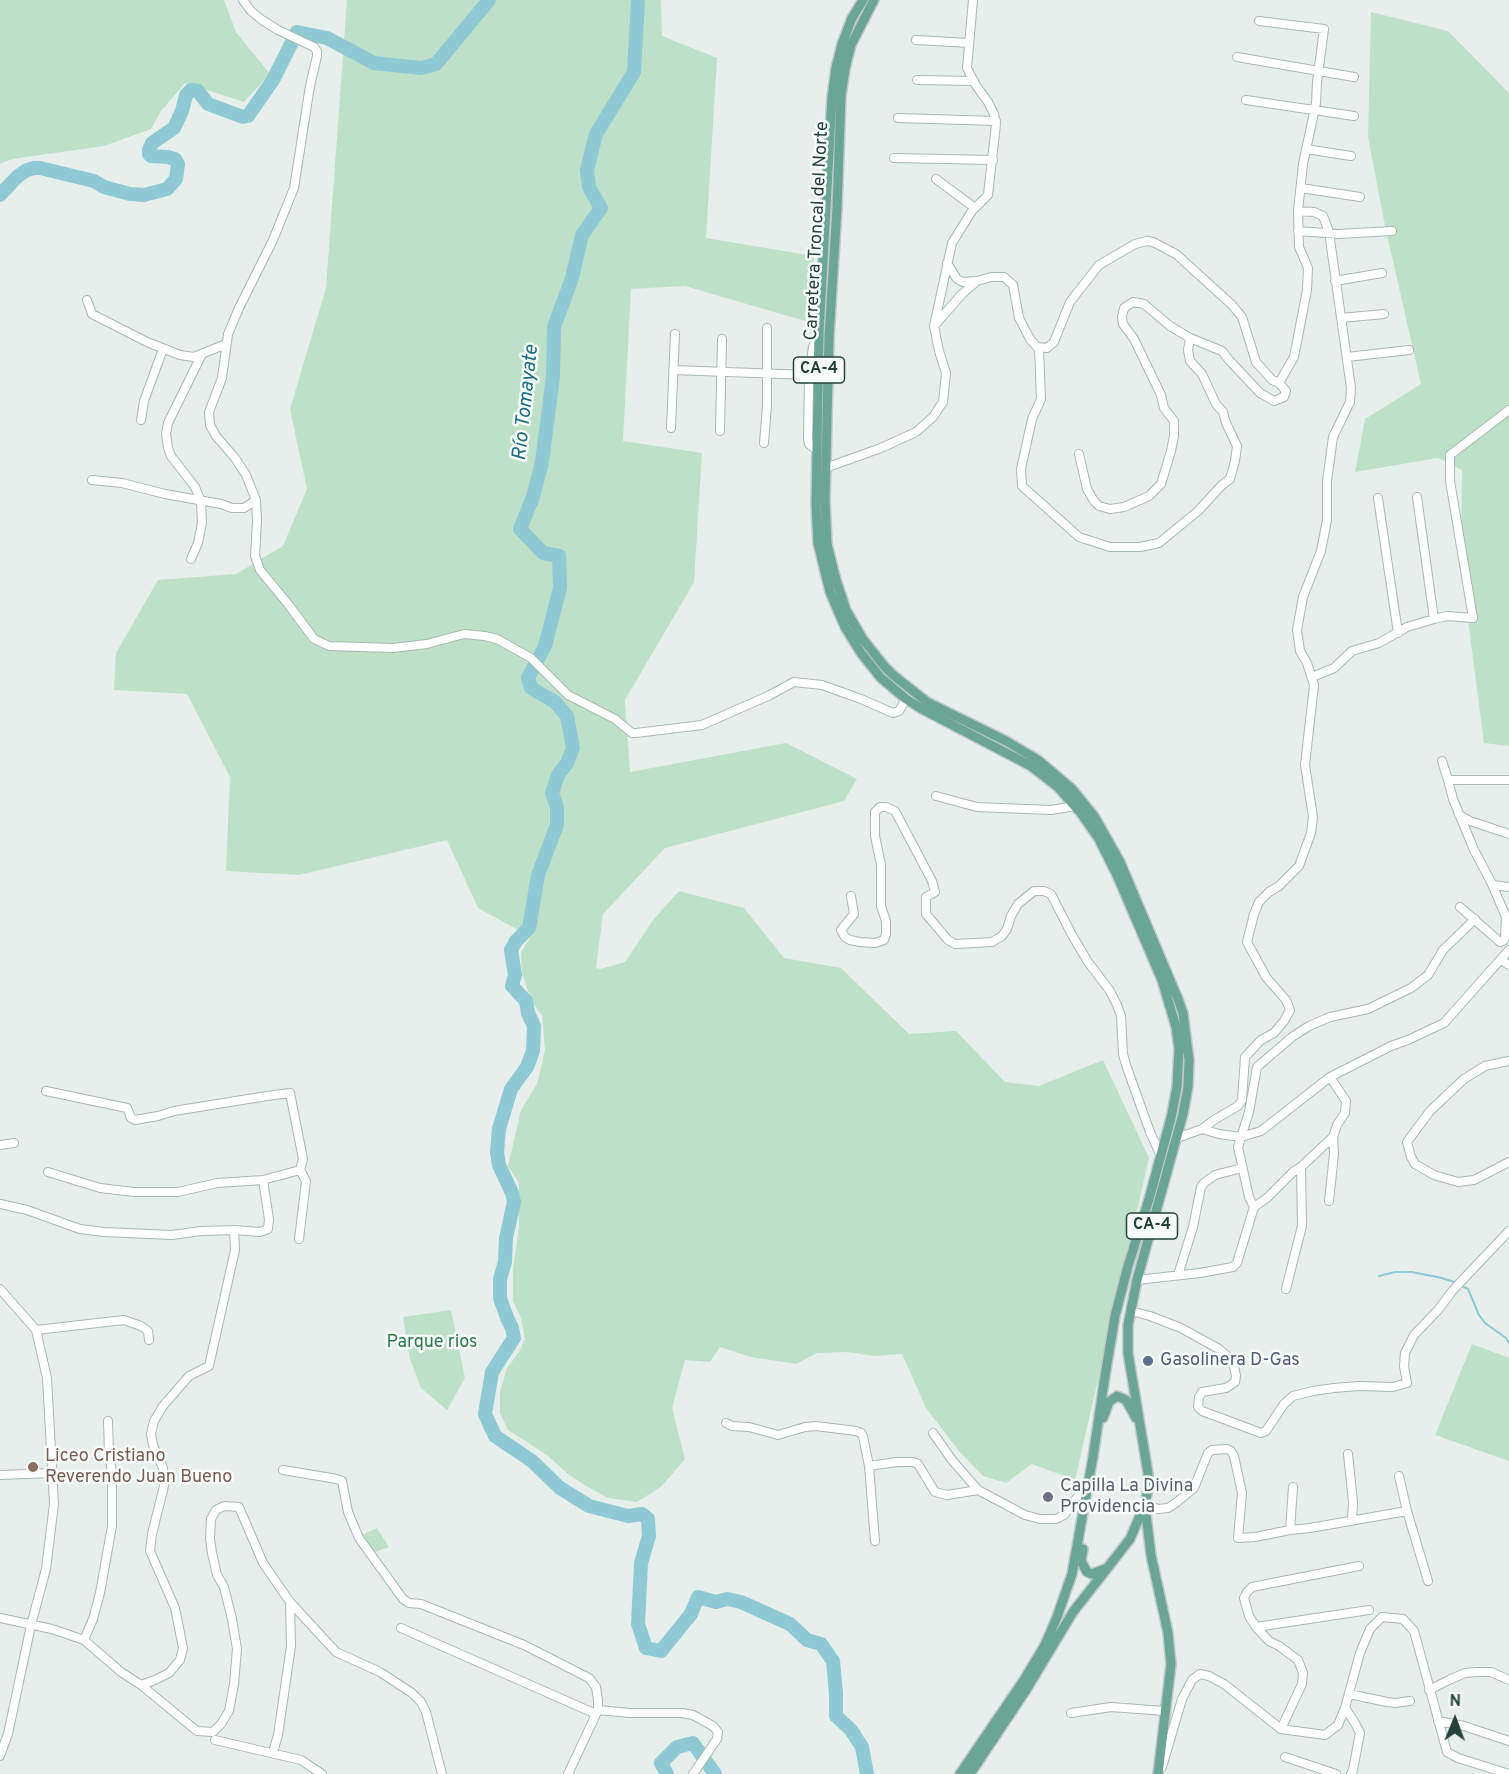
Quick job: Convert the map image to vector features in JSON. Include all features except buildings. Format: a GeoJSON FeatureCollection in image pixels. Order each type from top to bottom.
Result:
{"type":"FeatureCollection","features":[{"type":"Feature","properties":{"kind":"main road","name":"Carretera Troncal del Norte"},"geometry":{"type":"LineString","coordinates":[[863,0],[848,29],[838,57],[834,80],[819,333],[816,505],[818,543],[830,592],[836,610],[861,653],[872,668],[906,699],[957,717],[1025,751],[1059,776],[1094,816],[1114,849],[1183,1013],[1188,1050],[1189,1074],[1183,1113],[1137,1280],[1128,1325],[1128,1347],[1149,1481],[1145,1504],[1130,1539],[1073,1612],[1026,1690],[970,1774]]}},
{"type":"Feature","properties":{"kind":"main road","name":"Carretera Troncal del Norte"},"geometry":{"type":"LineString","coordinates":[[874,0],[851,45],[841,94],[825,468],[825,524],[827,544],[836,580],[846,610],[862,638],[884,666],[925,706],[955,727],[1031,766],[1058,787],[1075,806],[1099,839],[1162,980],[1174,1019],[1179,1049],[1173,1109],[1120,1295],[1105,1376],[1094,1457],[1072,1574],[1051,1631],[1024,1680],[960,1774]]}},
{"type":"Feature","properties":{"kind":"main road"},"geometry":{"type":"LineString","coordinates":[[1096,1438],[1106,1407],[1114,1397],[1126,1400],[1141,1426]]}},
{"type":"Feature","properties":{"kind":"main road"},"geometry":{"type":"LineString","coordinates":[[1094,1457],[1091,1497],[1081,1561],[1084,1570],[1092,1574],[1108,1568]]}},
{"type":"Feature","properties":{"kind":"main road"},"geometry":{"type":"LineString","coordinates":[[1145,1504],[1168,1633],[1171,1664],[1159,1774]]}},
{"type":"Feature","properties":{"kind":"main road"},"geometry":{"type":"LineString","coordinates":[[1130,1539],[1144,1540],[1153,1559]]}},
{"type":"Feature","properties":{"kind":"street"},"geometry":{"type":"LineString","coordinates":[[243,0],[251,11],[288,35],[314,48],[318,54],[310,86],[294,188],[273,240],[228,334],[222,378],[209,412],[210,425],[246,475],[256,500],[255,559],[260,570],[316,641],[329,646],[393,648],[427,644],[470,634],[497,639],[531,658],[568,695],[615,719],[636,734],[702,725],[794,682],[822,685],[893,713],[899,711],[906,699]]}},
{"type":"Feature","properties":{"kind":"street"},"geometry":{"type":"LineString","coordinates":[[825,468],[881,448],[916,432],[933,417],[943,402],[946,373],[934,326],[952,243],[975,208],[988,195],[996,121],[988,102],[967,68],[973,0]]}},
{"type":"Feature","properties":{"kind":"street"},"geometry":{"type":"LineString","coordinates":[[1259,21],[1324,29],[1315,109],[1303,164],[1298,211],[1299,248],[1308,268],[1307,290],[1294,357],[1279,383]]}},
{"type":"Feature","properties":{"kind":"street"},"geometry":{"type":"LineString","coordinates":[[916,40],[969,43]]}},
{"type":"Feature","properties":{"kind":"street"},"geometry":{"type":"LineString","coordinates":[[1238,57],[1354,76]]}},
{"type":"Feature","properties":{"kind":"street"},"geometry":{"type":"LineString","coordinates":[[917,80],[974,81]]}},
{"type":"Feature","properties":{"kind":"street"},"geometry":{"type":"LineString","coordinates":[[1246,100],[1354,116]]}},
{"type":"Feature","properties":{"kind":"street"},"geometry":{"type":"LineString","coordinates":[[898,118],[996,121]]}},
{"type":"Feature","properties":{"kind":"street"},"geometry":{"type":"LineString","coordinates":[[1306,149],[1351,156]]}},
{"type":"Feature","properties":{"kind":"street"},"geometry":{"type":"LineString","coordinates":[[894,158],[993,160]]}},
{"type":"Feature","properties":{"kind":"street"},"geometry":{"type":"LineString","coordinates":[[936,179],[975,208]]}},
{"type":"Feature","properties":{"kind":"street"},"geometry":{"type":"LineString","coordinates":[[1301,188],[1360,197]]}},
{"type":"Feature","properties":{"kind":"street"},"geometry":{"type":"LineString","coordinates":[[1177,1138],[1202,1129],[1238,1106],[1242,1100],[1245,1057],[1261,1040],[1274,1033],[1290,1010],[1286,1000],[1266,977],[1247,942],[1259,902],[1299,866],[1311,833],[1313,817],[1305,765],[1314,685],[1307,663],[1300,651],[1297,630],[1303,597],[1321,551],[1327,520],[1328,481],[1334,437],[1350,402],[1351,387],[1329,232],[1323,216],[1314,212],[1298,211]]}},
{"type":"Feature","properties":{"kind":"street"},"geometry":{"type":"LineString","coordinates":[[1298,231],[1338,234],[1392,231]]}},
{"type":"Feature","properties":{"kind":"street"},"geometry":{"type":"LineString","coordinates":[[947,263],[957,279],[963,282],[1004,277],[1013,285],[1019,318],[1030,339],[1037,347],[1047,348],[1054,342],[1070,302],[1099,266],[1135,244],[1153,242],[1176,254],[1242,316],[1256,362],[1272,380],[1279,383],[1286,391],[1284,397],[1274,401],[1260,393],[1222,351],[1190,338],[1170,326],[1144,304],[1133,302],[1124,308],[1123,324],[1134,339],[1161,395],[1164,408],[1174,421],[1171,451],[1161,484],[1149,496],[1124,507],[1110,509],[1099,506],[1087,489],[1079,454]]}},
{"type":"Feature","properties":{"kind":"street"},"geometry":{"type":"LineString","coordinates":[[1335,280],[1382,273]]}},
{"type":"Feature","properties":{"kind":"street"},"geometry":{"type":"LineString","coordinates":[[934,326],[962,294],[977,281]]}},
{"type":"Feature","properties":{"kind":"street"},"geometry":{"type":"LineString","coordinates":[[87,300],[92,314],[180,355],[194,357],[226,344]]}},
{"type":"Feature","properties":{"kind":"street"},"geometry":{"type":"LineString","coordinates":[[1341,318],[1384,314]]}},
{"type":"Feature","properties":{"kind":"street"},"geometry":{"type":"LineString","coordinates":[[764,443],[767,405],[766,328]]}},
{"type":"Feature","properties":{"kind":"street"},"geometry":{"type":"LineString","coordinates":[[817,450],[809,444],[808,439],[809,375],[813,347],[819,333]]}},
{"type":"Feature","properties":{"kind":"street"},"geometry":{"type":"LineString","coordinates":[[671,428],[675,334]]}},
{"type":"Feature","properties":{"kind":"street"},"geometry":{"type":"LineString","coordinates":[[1039,347],[1041,399],[1032,419],[1021,469],[1022,486],[1079,537],[1110,547],[1140,547],[1159,543],[1198,511],[1230,479],[1235,461],[1237,446],[1223,412],[1216,404],[1202,374],[1190,361],[1188,350],[1190,338]]}},
{"type":"Feature","properties":{"kind":"street"},"geometry":{"type":"LineString","coordinates":[[720,431],[722,339]]}},
{"type":"Feature","properties":{"kind":"street"},"geometry":{"type":"LineString","coordinates":[[141,420],[144,401],[163,349]]}},
{"type":"Feature","properties":{"kind":"street"},"geometry":{"type":"LineString","coordinates":[[1347,357],[1409,350]]}},
{"type":"Feature","properties":{"kind":"street"},"geometry":{"type":"LineString","coordinates":[[191,559],[198,543],[202,524],[201,502],[195,488],[171,456],[166,434],[168,423],[202,354]]}},
{"type":"Feature","properties":{"kind":"street"},"geometry":{"type":"LineString","coordinates":[[673,370],[809,375]]}},
{"type":"Feature","properties":{"kind":"street"},"geometry":{"type":"LineString","coordinates":[[1312,677],[1334,668],[1352,651],[1379,644],[1407,627],[1447,616],[1473,618],[1450,480],[1450,455],[1509,410]]}},
{"type":"Feature","properties":{"kind":"street"},"geometry":{"type":"LineString","coordinates":[[92,480],[122,483],[232,508],[244,508],[256,500]]}},
{"type":"Feature","properties":{"kind":"street"},"geometry":{"type":"LineString","coordinates":[[1417,497],[1434,619]]}},
{"type":"Feature","properties":{"kind":"street"},"geometry":{"type":"LineString","coordinates":[[1378,498],[1398,633]]}},
{"type":"Feature","properties":{"kind":"street"},"geometry":{"type":"LineString","coordinates":[[1442,761],[1473,850],[1493,885],[1506,917],[1503,941],[1509,965]]}},
{"type":"Feature","properties":{"kind":"street"},"geometry":{"type":"LineString","coordinates":[[1448,780],[1509,780]]}},
{"type":"Feature","properties":{"kind":"street"},"geometry":{"type":"LineString","coordinates":[[936,796],[977,807],[1052,810],[1075,806]]}},
{"type":"Feature","properties":{"kind":"street"},"geometry":{"type":"LineString","coordinates":[[851,896],[854,914],[842,930],[845,937],[860,942],[875,943],[884,940],[886,921],[881,906],[881,865],[875,836],[875,812],[880,807],[895,811],[932,881],[935,892],[926,897],[926,914],[948,940],[955,944],[992,942],[1008,929],[1011,916],[1018,904],[1034,891],[1051,894],[1072,935],[1117,1005],[1121,1016],[1123,1054],[1126,1065],[1161,1156]]}},
{"type":"Feature","properties":{"kind":"street"},"geometry":{"type":"LineString","coordinates":[[1459,815],[1509,834]]}},
{"type":"Feature","properties":{"kind":"street"},"geometry":{"type":"LineString","coordinates":[[1493,885],[1509,886]]}},
{"type":"Feature","properties":{"kind":"street"},"geometry":{"type":"LineString","coordinates":[[1460,907],[1500,942],[1503,941]]}},
{"type":"Feature","properties":{"kind":"street"},"geometry":{"type":"LineString","coordinates":[[1254,1207],[1249,1197],[1238,1147],[1249,1112],[1257,1067],[1292,1036],[1309,1026],[1330,1017],[1368,1009],[1411,988],[1428,975],[1443,950],[1475,919]]}},
{"type":"Feature","properties":{"kind":"street"},"geometry":{"type":"LineString","coordinates":[[1202,1129],[1241,1137],[1261,1131],[1330,1077],[1391,1046],[1444,1023],[1505,954]]}},
{"type":"Feature","properties":{"kind":"street"},"geometry":{"type":"LineString","coordinates":[[1509,1061],[1485,1066],[1464,1078],[1430,1111],[1407,1142],[1415,1164],[1434,1175],[1458,1182],[1474,1180],[1509,1162]]}},
{"type":"Feature","properties":{"kind":"street"},"geometry":{"type":"LineString","coordinates":[[1329,1201],[1334,1137],[1337,1125],[1345,1113],[1346,1101],[1330,1077]]}},
{"type":"Feature","properties":{"kind":"street"},"geometry":{"type":"LineString","coordinates":[[46,1091],[127,1108],[131,1118],[135,1120],[174,1111],[290,1093],[303,1159],[300,1170],[306,1181],[299,1239]]}},
{"type":"Feature","properties":{"kind":"street"},"geometry":{"type":"LineString","coordinates":[[1137,1280],[1227,1268],[1237,1263],[1254,1207],[1334,1137]]}},
{"type":"Feature","properties":{"kind":"street"},"geometry":{"type":"LineString","coordinates":[[0,1145],[14,1143]]}},
{"type":"Feature","properties":{"kind":"street"},"geometry":{"type":"LineString","coordinates":[[1286,1289],[1302,1226],[1301,1167]]}},
{"type":"Feature","properties":{"kind":"street"},"geometry":{"type":"LineString","coordinates":[[1178,1275],[1201,1187],[1215,1175],[1242,1168]]}},
{"type":"Feature","properties":{"kind":"street"},"geometry":{"type":"LineString","coordinates":[[48,1172],[100,1188],[134,1192],[178,1192],[218,1184],[263,1180],[300,1170]]}},
{"type":"Feature","properties":{"kind":"street"},"geometry":{"type":"LineString","coordinates":[[0,1203],[80,1229],[104,1232],[172,1235],[201,1231],[260,1232],[268,1229],[269,1219],[263,1180]]}},
{"type":"Feature","properties":{"kind":"street"},"geometry":{"type":"LineString","coordinates":[[141,1685],[169,1673],[180,1660],[183,1648],[175,1608],[150,1551],[164,1486],[163,1468],[151,1434],[154,1421],[175,1391],[189,1376],[209,1366],[235,1250],[234,1230]]}},
{"type":"Feature","properties":{"kind":"street"},"geometry":{"type":"LineString","coordinates":[[1131,1311],[1181,1328],[1219,1349],[1233,1361],[1236,1376],[1234,1382],[1226,1388],[1202,1392],[1198,1407],[1202,1412],[1261,1433],[1272,1425],[1284,1404],[1293,1396],[1334,1388],[1394,1387],[1407,1383],[1404,1366],[1405,1353],[1414,1335],[1509,1231]]}},
{"type":"Feature","properties":{"kind":"street"},"geometry":{"type":"LineString","coordinates":[[0,1289],[36,1330],[47,1378],[54,1504],[48,1559],[31,1625],[8,1734],[0,1756]]}},
{"type":"Feature","properties":{"kind":"street"},"geometry":{"type":"LineString","coordinates":[[36,1330],[124,1320],[148,1331],[148,1340]]}},
{"type":"Feature","properties":{"kind":"street"},"geometry":{"type":"LineString","coordinates":[[84,1640],[100,1593],[112,1526],[112,1473],[108,1420]]}},
{"type":"Feature","properties":{"kind":"street"},"geometry":{"type":"LineString","coordinates":[[726,1423],[778,1435],[816,1426],[861,1433],[869,1466],[875,1541]]}},
{"type":"Feature","properties":{"kind":"street"},"geometry":{"type":"LineString","coordinates":[[933,1433],[952,1460],[978,1490],[1025,1515],[1040,1519],[1056,1519],[1064,1515],[1089,1482]]}},
{"type":"Feature","properties":{"kind":"street"},"geometry":{"type":"LineString","coordinates":[[1145,1504],[1158,1509],[1168,1508],[1177,1502],[1194,1488],[1208,1453],[1212,1450],[1227,1449],[1234,1456],[1242,1494],[1238,1538],[1407,1511]]}},
{"type":"Feature","properties":{"kind":"street"},"geometry":{"type":"LineString","coordinates":[[1348,1454],[1353,1502],[1352,1520]]}},
{"type":"Feature","properties":{"kind":"street"},"geometry":{"type":"LineString","coordinates":[[869,1466],[913,1462],[918,1464],[935,1492],[947,1495],[978,1490]]}},
{"type":"Feature","properties":{"kind":"street"},"geometry":{"type":"LineString","coordinates":[[283,1470],[342,1481],[348,1512],[358,1538],[403,1599],[524,1645],[589,1678],[596,1687],[597,1712],[568,1774]]}},
{"type":"Feature","properties":{"kind":"street"},"geometry":{"type":"LineString","coordinates":[[0,1475],[52,1473]]}},
{"type":"Feature","properties":{"kind":"street"},"geometry":{"type":"LineString","coordinates":[[1399,1476],[1428,1581]]}},
{"type":"Feature","properties":{"kind":"street"},"geometry":{"type":"LineString","coordinates":[[1290,1530],[1293,1486]]}},
{"type":"Feature","properties":{"kind":"street"},"geometry":{"type":"LineString","coordinates":[[0,1618],[52,1629],[84,1640],[197,1731],[213,1732],[229,1711],[237,1649],[224,1587],[217,1575],[210,1539],[211,1520],[216,1510],[224,1506],[239,1507],[263,1563],[290,1602],[336,1652],[380,1672],[412,1693],[421,1702],[428,1719],[442,1774]]}},
{"type":"Feature","properties":{"kind":"street"},"geometry":{"type":"LineString","coordinates":[[1281,1729],[1302,1684],[1302,1673],[1298,1660],[1280,1646],[1269,1641],[1256,1627],[1249,1616],[1244,1598],[1252,1587],[1359,1566]]}},
{"type":"Feature","properties":{"kind":"street"},"geometry":{"type":"LineString","coordinates":[[273,1752],[278,1734],[291,1646],[290,1602]]}},
{"type":"Feature","properties":{"kind":"street"},"geometry":{"type":"LineString","coordinates":[[1256,1627],[1369,1611]]}},
{"type":"Feature","properties":{"kind":"street"},"geometry":{"type":"LineString","coordinates":[[1159,1774],[1182,1699],[1192,1680],[1200,1674],[1224,1684],[1281,1729],[1325,1735],[1338,1725],[1360,1653],[1370,1629],[1382,1617],[1403,1619],[1414,1631],[1447,1752],[1458,1758],[1509,1774]]}},
{"type":"Feature","properties":{"kind":"street"},"geometry":{"type":"LineString","coordinates":[[401,1628],[597,1712],[688,1713],[704,1720],[716,1729],[717,1736],[695,1771]]}},
{"type":"Feature","properties":{"kind":"street"},"geometry":{"type":"LineString","coordinates":[[1429,1690],[1466,1673],[1491,1672],[1509,1680]]}},
{"type":"Feature","properties":{"kind":"street"},"geometry":{"type":"LineString","coordinates":[[1349,1694],[1395,1703],[1410,1701]]}},
{"type":"Feature","properties":{"kind":"street"},"geometry":{"type":"LineString","coordinates":[[1071,1713],[1111,1707],[1165,1711]]}},
{"type":"Feature","properties":{"kind":"street"},"geometry":{"type":"LineString","coordinates":[[1345,1708],[1355,1722],[1359,1733],[1351,1774]]}},
{"type":"Feature","properties":{"kind":"street"},"geometry":{"type":"LineString","coordinates":[[1438,1721],[1464,1726],[1509,1741]]}},
{"type":"Feature","properties":{"kind":"street"},"geometry":{"type":"LineString","coordinates":[[215,1740],[301,1760],[322,1774]]}},
{"type":"Feature","properties":{"kind":"street"},"geometry":{"type":"LineString","coordinates":[[1285,1756],[1336,1774]]}},
{"type":"Feature","properties":{"kind":"green space"},"geometry":{"type":"Polygon","coordinates":[[[0,0],[224,0],[236,32],[270,74],[244,102],[185,83],[161,111],[151,129],[104,146],[12,159],[0,164],[0,0]]]}},
{"type":"Feature","properties":{"kind":"green space"},"geometry":{"type":"Polygon","coordinates":[[[347,0],[661,0],[662,36],[717,58],[706,238],[814,256],[812,323],[685,286],[631,289],[623,441],[702,453],[694,582],[625,700],[630,772],[786,743],[857,779],[844,801],[665,848],[603,914],[596,968],[625,962],[653,920],[679,891],[744,908],[784,958],[841,968],[909,1034],[956,1031],[1005,1082],[1039,1086],[1103,1060],[1149,1158],[1075,1480],[1032,1464],[1006,1483],[983,1476],[959,1451],[926,1408],[902,1354],[874,1356],[847,1352],[817,1353],[796,1364],[751,1357],[720,1347],[710,1362],[685,1360],[672,1408],[685,1459],[662,1486],[637,1502],[608,1498],[586,1486],[568,1474],[547,1455],[508,1430],[500,1413],[500,1392],[507,1368],[525,1339],[521,1318],[513,1301],[513,1269],[519,1227],[519,1183],[508,1166],[521,1110],[537,1084],[545,1050],[542,1015],[532,1002],[522,974],[521,952],[531,937],[478,908],[447,840],[299,875],[226,871],[230,777],[187,694],[114,690],[116,653],[158,580],[236,574],[283,546],[307,489],[290,409],[326,288],[347,0]]]}},
{"type":"Feature","properties":{"kind":"green space"},"geometry":{"type":"Polygon","coordinates":[[[1371,12],[1448,31],[1509,93],[1509,746],[1484,743],[1461,566],[1462,470],[1438,458],[1355,472],[1365,419],[1421,384],[1385,226],[1368,137],[1371,12]]]}},
{"type":"Feature","properties":{"kind":"green space","name":"Parque rios"},"geometry":{"type":"Polygon","coordinates":[[[451,1310],[465,1378],[447,1410],[421,1388],[410,1359],[403,1317],[451,1310]]]}},
{"type":"Feature","properties":{"kind":"green space"},"geometry":{"type":"Polygon","coordinates":[[[1472,1344],[1509,1358],[1509,1461],[1435,1435],[1472,1344]]]}},
{"type":"Feature","properties":{"kind":"green space"},"geometry":{"type":"Polygon","coordinates":[[[377,1528],[389,1547],[373,1553],[362,1535],[377,1528]]]}},
{"type":"Feature","properties":{"kind":"waterway"},"geometry":{"type":"LineString","coordinates":[[0,195],[18,176],[34,168],[94,181],[104,187],[130,194],[144,195],[167,189],[176,179],[178,164],[175,159],[151,156],[149,150],[152,143],[174,128],[186,95],[191,90],[198,91],[208,104],[243,117],[248,116],[273,80],[297,32],[327,38],[374,63],[421,68],[436,64],[489,0]]}},
{"type":"Feature","properties":{"kind":"waterway","name":"Río Tomayate"},"geometry":{"type":"LineString","coordinates":[[638,0],[634,72],[596,134],[587,170],[589,187],[601,208],[582,235],[572,278],[554,327],[553,377],[542,462],[533,497],[520,529],[543,553],[559,556],[560,588],[545,646],[528,678],[531,688],[555,702],[567,716],[573,748],[567,763],[558,775],[552,793],[557,807],[557,825],[538,875],[529,928],[516,941],[511,950],[515,975],[512,986],[526,1001],[534,1026],[533,1051],[527,1067],[511,1089],[499,1129],[497,1152],[499,1165],[514,1202],[506,1238],[505,1262],[500,1279],[500,1298],[514,1338],[492,1372],[485,1414],[495,1436],[532,1461],[560,1488],[589,1506],[628,1516],[642,1514],[648,1519],[649,1536],[641,1563],[638,1624],[646,1648],[661,1651],[691,1614],[698,1597],[716,1602],[727,1599],[741,1602],[790,1624],[807,1640],[821,1644],[833,1661],[836,1716],[851,1730],[862,1747],[867,1774]]}},
{"type":"Feature","properties":{"kind":"waterway"},"geometry":{"type":"LineString","coordinates":[[1379,1276],[1395,1272],[1412,1272],[1454,1282]]}},
{"type":"Feature","properties":{"kind":"waterway"},"geometry":{"type":"LineString","coordinates":[[1464,1287],[1468,1289],[1485,1323],[1506,1338],[1509,1343]]}},
{"type":"Feature","properties":{"kind":"waterway","name":"Río Tomayate"},"geometry":{"type":"LineString","coordinates":[[667,1774],[661,1763],[677,1747],[693,1743],[715,1774]]}},
{"type":"Feature","properties":{"kind":"place","name":"Gasolinera D-Gas"},"geometry":{"type":"Point","coordinates":[1148,1361]}},
{"type":"Feature","properties":{"kind":"place","name":"Liceo Cristiano Reverendo Juan Bueno"},"geometry":{"type":"Point","coordinates":[33,1467]}},
{"type":"Feature","properties":{"kind":"place","name":"Capilla La Divina Providencia"},"geometry":{"type":"Point","coordinates":[1048,1497]}}]}
